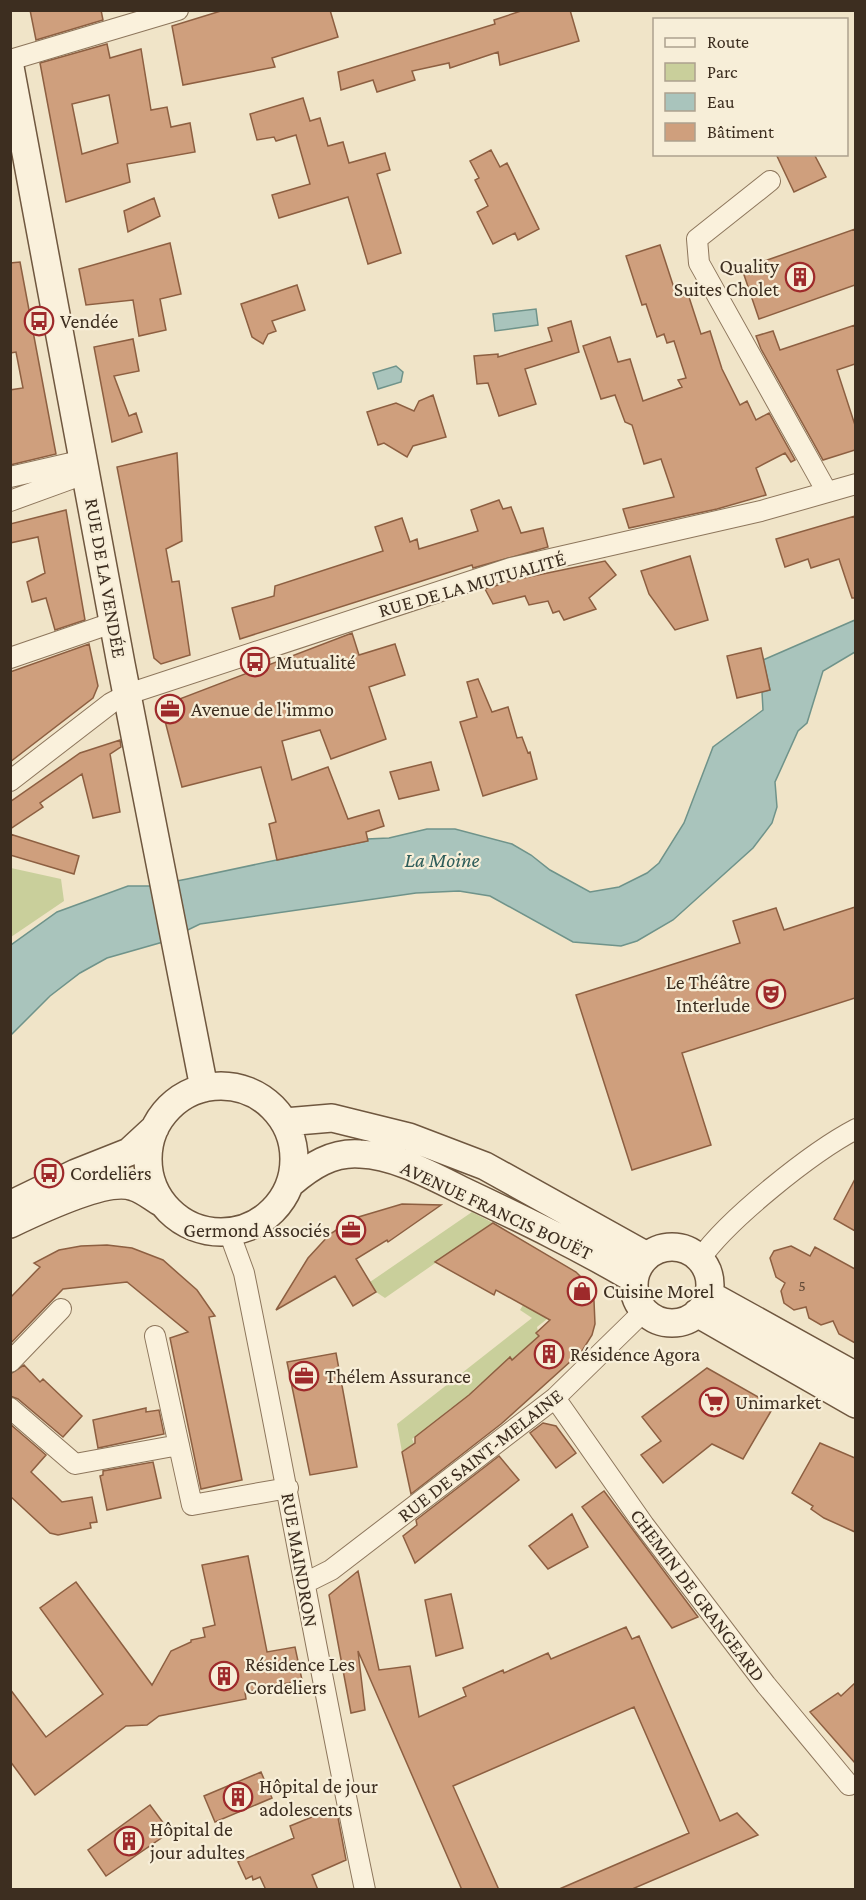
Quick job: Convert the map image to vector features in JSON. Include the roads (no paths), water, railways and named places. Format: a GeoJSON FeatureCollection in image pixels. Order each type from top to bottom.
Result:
{"type":"FeatureCollection","features":[{"type":"Feature","properties":{"kind":"main road","name":"RUE DE LA VENDÉE"},"geometry":{"type":"LineString","coordinates":[[10,67],[204,1088]]}},
{"type":"Feature","properties":{"kind":"main road"},"geometry":{"type":"LineString","coordinates":[[10,1205],[76,1173],[129,1152],[154,1128],[174,1103],[204,1088],[234,1086],[263,1099],[285,1122],[292,1142],[291,1183],[284,1200],[267,1216],[250,1227],[229,1232],[192,1226],[175,1217],[162,1203],[132,1186],[110,1188],[49,1205],[10,1224]]}},
{"type":"Feature","properties":{"kind":"main road","name":"AVENUE FRANCIS BOUËT"},"geometry":{"type":"LineString","coordinates":[[285,1122],[332,1118],[410,1137],[485,1166],[647,1256]]}},
{"type":"Feature","properties":{"kind":"main road"},"geometry":{"type":"LineString","coordinates":[[154,1128],[149,1150],[149,1167],[162,1203]]}},
{"type":"Feature","properties":{"kind":"main road","name":"AVENUE FRANCIS BOUËT"},"geometry":{"type":"LineString","coordinates":[[291,1183],[313,1164],[336,1156],[361,1154],[385,1159],[437,1179],[583,1248],[634,1279]]}},
{"type":"Feature","properties":{"kind":"main road"},"geometry":{"type":"LineString","coordinates":[[669,1247],[680,1248],[700,1259],[707,1269],[703,1304],[676,1323],[664,1322],[644,1311],[634,1291],[634,1279],[641,1262],[647,1256],[669,1247]]}},
{"type":"Feature","properties":{"kind":"main road"},"geometry":{"type":"LineString","coordinates":[[703,1304],[855,1376]]}},
{"type":"Feature","properties":{"kind":"main road"},"geometry":{"type":"LineString","coordinates":[[703,1304],[855,1404]]}},
{"type":"Feature","properties":{"kind":"street"},"geometry":{"type":"LineString","coordinates":[[10,60],[178,10]]}},
{"type":"Feature","properties":{"kind":"street"},"geometry":{"type":"LineString","coordinates":[[770,181],[697,239],[699,263],[827,492]]}},
{"type":"Feature","properties":{"kind":"street"},"geometry":{"type":"LineString","coordinates":[[10,477],[86,466]]}},
{"type":"Feature","properties":{"kind":"street"},"geometry":{"type":"LineString","coordinates":[[10,501],[86,466]]}},
{"type":"Feature","properties":{"kind":"street","name":"RUE DE LA MUTUALITÉ"},"geometry":{"type":"LineString","coordinates":[[10,781],[111,703],[128,694],[511,568],[694,528],[855,484]]}},
{"type":"Feature","properties":{"kind":"street"},"geometry":{"type":"LineString","coordinates":[[10,658],[115,622]]}},
{"type":"Feature","properties":{"kind":"street"},"geometry":{"type":"LineString","coordinates":[[700,1259],[712,1242],[762,1197],[837,1138],[855,1128]]}},
{"type":"Feature","properties":{"kind":"street","name":"RUE MAINDRON"},"geometry":{"type":"LineString","coordinates":[[229,1232],[244,1273],[288,1488],[322,1683],[365,1890]]}},
{"type":"Feature","properties":{"kind":"street"},"geometry":{"type":"LineString","coordinates":[[10,1362],[61,1309]]}},
{"type":"Feature","properties":{"kind":"street","name":"RUE DE SAINT-MELAINE"},"geometry":{"type":"LineString","coordinates":[[305,1583],[331,1570],[555,1398],[644,1311]]}},
{"type":"Feature","properties":{"kind":"street"},"geometry":{"type":"LineString","coordinates":[[155,1336],[192,1505],[288,1488]]}},
{"type":"Feature","properties":{"kind":"street","name":"CHEMIN DE GRANGEARD"},"geometry":{"type":"LineString","coordinates":[[555,1398],[651,1534],[766,1685],[849,1785]]}},
{"type":"Feature","properties":{"kind":"street"},"geometry":{"type":"LineString","coordinates":[[10,1408],[75,1464],[179,1446]]}},
{"type":"Feature","properties":{"kind":"water"},"geometry":{"type":"Polygon","coordinates":[[[536,309],[538,325],[495,331],[493,314],[536,309]]]}},
{"type":"Feature","properties":{"kind":"water"},"geometry":{"type":"Polygon","coordinates":[[[396,366],[403,372],[401,382],[378,389],[373,373],[396,366]]]}},
{"type":"Feature","properties":{"kind":"water","name":"La Moine"},"geometry":{"type":"Polygon","coordinates":[[[855,620],[855,652],[823,671],[807,723],[798,731],[775,782],[777,807],[772,823],[753,848],[673,920],[637,941],[621,946],[573,942],[490,896],[459,891],[416,893],[200,924],[163,942],[107,958],[80,973],[50,996],[11,1035],[11,945],[57,912],[128,886],[151,886],[187,879],[367,841],[367,839],[389,838],[427,829],[455,829],[512,844],[550,870],[590,892],[619,887],[647,873],[659,863],[684,823],[713,747],[763,710],[762,692],[770,690],[763,660],[855,620]]]}},
{"type":"Feature","properties":{"kind":"place","name":"Quality Suites Cholet"},"geometry":{"type":"Point","coordinates":[800,277]}},
{"type":"Feature","properties":{"kind":"place","name":"Vendée"},"geometry":{"type":"Point","coordinates":[39,321]}},
{"type":"Feature","properties":{"kind":"place","name":"Mutualité"},"geometry":{"type":"Point","coordinates":[255,662]}},
{"type":"Feature","properties":{"kind":"place","name":"Avenue de l'immo"},"geometry":{"type":"Point","coordinates":[170,709]}},
{"type":"Feature","properties":{"kind":"place","name":"Le Théâtre Interlude"},"geometry":{"type":"Point","coordinates":[771,994]}},
{"type":"Feature","properties":{"kind":"place","name":"Cordeliers"},"geometry":{"type":"Point","coordinates":[49,1173]}},
{"type":"Feature","properties":{"kind":"place","name":"Germond Associés"},"geometry":{"type":"Point","coordinates":[351,1230]}},
{"type":"Feature","properties":{"kind":"place","name":"Cuisine Morel"},"geometry":{"type":"Point","coordinates":[582,1291]}},
{"type":"Feature","properties":{"kind":"place","name":"Résidence Agora"},"geometry":{"type":"Point","coordinates":[549,1354]}},
{"type":"Feature","properties":{"kind":"place","name":"Thélem Assurance"},"geometry":{"type":"Point","coordinates":[304,1376]}},
{"type":"Feature","properties":{"kind":"place","name":"Unimarket"},"geometry":{"type":"Point","coordinates":[714,1402]}},
{"type":"Feature","properties":{"kind":"place","name":"Résidence Les Cordeliers"},"geometry":{"type":"Point","coordinates":[224,1676]}},
{"type":"Feature","properties":{"kind":"place","name":"Hôpital de jour adolescents"},"geometry":{"type":"Point","coordinates":[238,1797]}},
{"type":"Feature","properties":{"kind":"place","name":"Hôpital de jour adultes"},"geometry":{"type":"Point","coordinates":[129,1841]}}]}
